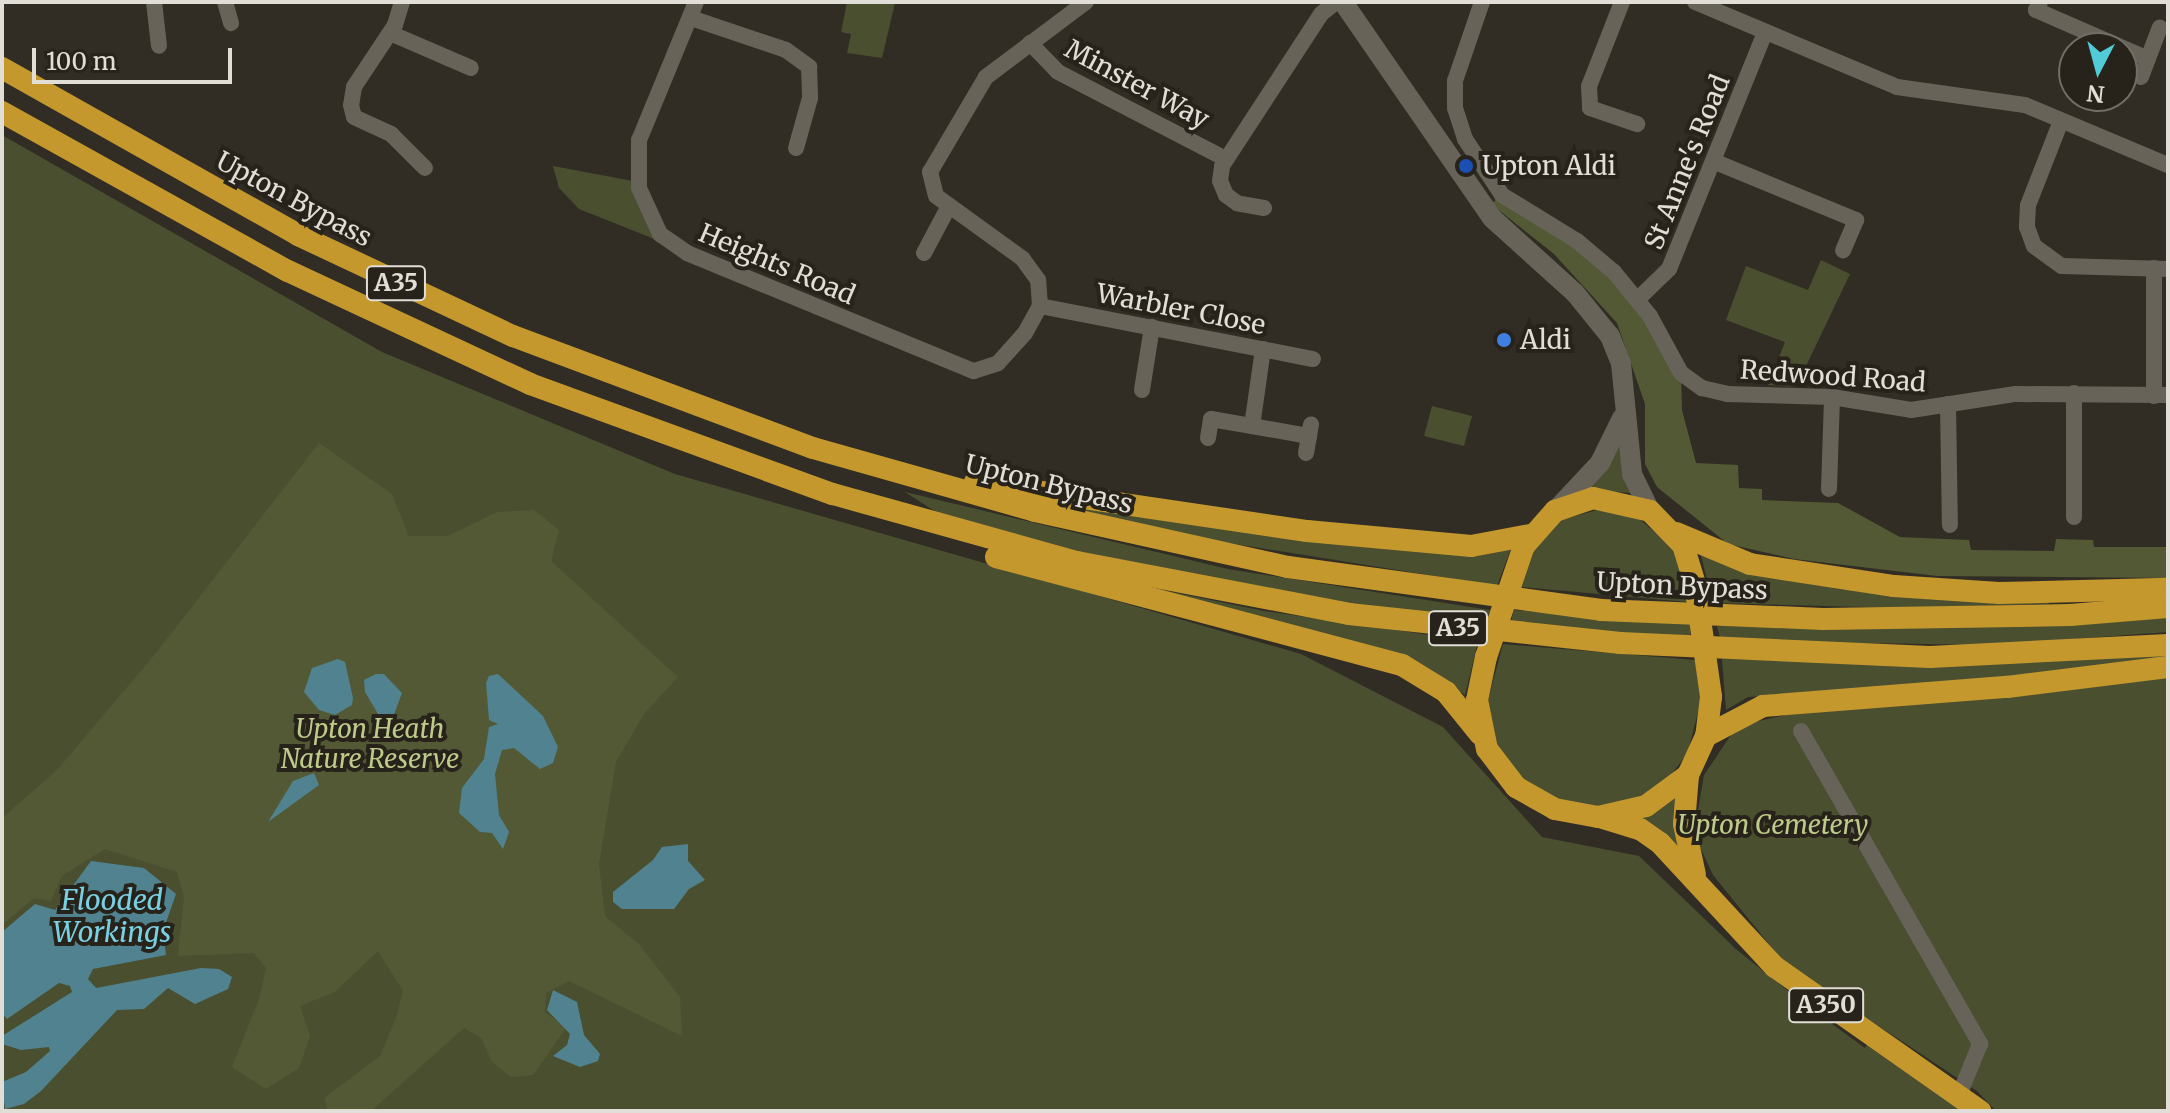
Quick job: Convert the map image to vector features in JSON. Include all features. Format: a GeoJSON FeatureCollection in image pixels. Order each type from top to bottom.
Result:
{"type":"FeatureCollection","features":[{"type":"Feature","properties":{"kind":"highway","name":"Upton Bypass"},"geometry":{"type":"LineString","coordinates":[[2,68],[272,221],[445,306],[602,372],[813,448],[1035,511],[1226,555],[1533,604],[1684,617],[1823,619],[2070,615],[2168,607]]}},
{"type":"Feature","properties":{"kind":"highway","name":"A35"},"geometry":{"type":"LineString","coordinates":[[2,112],[210,230],[405,328],[530,384],[948,543],[1402,665],[1446,692],[1483,738]]}},
{"type":"Feature","properties":{"kind":"highway","name":"A35"},"geometry":{"type":"LineString","coordinates":[[813,448],[963,480],[1235,524],[1471,546],[1530,535]]}},
{"type":"Feature","properties":{"kind":"highway","name":"A35"},"geometry":{"type":"LineString","coordinates":[[765,472],[1077,562],[1273,602],[1419,623],[1620,643],[1863,656],[1978,657],[2168,645]]}},
{"type":"Feature","properties":{"kind":"highway"},"geometry":{"type":"LineString","coordinates":[[1676,533],[1695,584],[1709,680],[1706,736],[1688,775],[1646,806],[1598,817],[1555,809],[1526,795],[1504,775],[1483,738],[1477,700],[1486,657],[1512,573],[1530,535],[1555,511],[1593,498],[1650,511],[1676,533],[1750,564],[1894,586],[1999,593],[2168,589]]}},
{"type":"Feature","properties":{"kind":"highway"},"geometry":{"type":"LineString","coordinates":[[1706,736],[1738,714],[1763,706],[2007,687],[2168,667]]}},
{"type":"Feature","properties":{"kind":"highway","name":"A350"},"geometry":{"type":"LineString","coordinates":[[1688,775],[1685,840],[1695,875]]}},
{"type":"Feature","properties":{"kind":"highway","name":"A350"},"geometry":{"type":"LineString","coordinates":[[1598,817],[1640,829],[1695,875],[1731,923],[1800,989],[1960,1093],[1980,1111]]}},
{"type":"Feature","properties":{"kind":"main road"},"geometry":{"type":"LineString","coordinates":[[1343,2],[1492,218],[1603,324],[1621,363],[1623,416],[1632,474],[1650,511]]}},
{"type":"Feature","properties":{"kind":"main road"},"geometry":{"type":"LineString","coordinates":[[1555,511],[1600,463],[1623,416]]}},
{"type":"Feature","properties":{"kind":"street"},"geometry":{"type":"LineString","coordinates":[[154,2],[159,46]]}},
{"type":"Feature","properties":{"kind":"street"},"geometry":{"type":"LineString","coordinates":[[225,2],[231,23]]}},
{"type":"Feature","properties":{"kind":"street"},"geometry":{"type":"LineString","coordinates":[[402,2],[392,29],[354,87],[351,105],[354,117],[391,134],[425,168]]}},
{"type":"Feature","properties":{"kind":"street"},"geometry":{"type":"LineString","coordinates":[[1040,306],[1038,280],[1028,263],[949,206],[932,187],[934,163],[972,94],[996,67],[1086,2]]}},
{"type":"Feature","properties":{"kind":"street"},"geometry":{"type":"LineString","coordinates":[[1264,208],[1237,203],[1226,195],[1220,181],[1226,159],[1321,14],[1336,2]]}},
{"type":"Feature","properties":{"kind":"street","name":"Redwood Road"},"geometry":{"type":"LineString","coordinates":[[1482,2],[1455,81],[1455,108],[1465,139],[1502,195],[1577,241],[1638,299],[1681,373],[1702,388],[1727,394],[1832,397],[1890,409],[2074,393],[2161,396]]}},
{"type":"Feature","properties":{"kind":"street"},"geometry":{"type":"LineString","coordinates":[[1622,2],[1589,86],[1590,108],[1637,124]]}},
{"type":"Feature","properties":{"kind":"street"},"geometry":{"type":"LineString","coordinates":[[1695,2],[1897,87],[2007,101],[2168,165]]}},
{"type":"Feature","properties":{"kind":"street"},"geometry":{"type":"LineString","coordinates":[[2040,2],[2036,10],[2148,59]]}},
{"type":"Feature","properties":{"kind":"street"},"geometry":{"type":"LineString","coordinates":[[694,10],[786,50],[809,67],[808,111],[796,148]]}},
{"type":"Feature","properties":{"kind":"street","name":"Heights Road"},"geometry":{"type":"LineString","coordinates":[[694,10],[639,140],[639,188],[660,234],[687,253],[969,371],[985,371],[1003,359],[1040,306]]}},
{"type":"Feature","properties":{"kind":"street"},"geometry":{"type":"LineString","coordinates":[[2141,77],[2160,27]]}},
{"type":"Feature","properties":{"kind":"street"},"geometry":{"type":"LineString","coordinates":[[392,29],[471,68]]}},
{"type":"Feature","properties":{"kind":"street","name":"St Anne's Road"},"geometry":{"type":"LineString","coordinates":[[1638,299],[1669,269],[1765,32]]}},
{"type":"Feature","properties":{"kind":"street","name":"Minster Way"},"geometry":{"type":"LineString","coordinates":[[1030,43],[1058,72],[1226,159]]}},
{"type":"Feature","properties":{"kind":"street"},"geometry":{"type":"LineString","coordinates":[[2061,121],[2028,205],[2027,227],[2034,246],[2062,266],[2161,268],[2161,396]]}},
{"type":"Feature","properties":{"kind":"street"},"geometry":{"type":"LineString","coordinates":[[1713,161],[1856,220],[1843,250]]}},
{"type":"Feature","properties":{"kind":"street"},"geometry":{"type":"LineString","coordinates":[[924,253],[949,206]]}},
{"type":"Feature","properties":{"kind":"street","name":"Warbler Close"},"geometry":{"type":"LineString","coordinates":[[1040,306],[1313,359]]}},
{"type":"Feature","properties":{"kind":"street"},"geometry":{"type":"LineString","coordinates":[[1142,390],[1152,327]]}},
{"type":"Feature","properties":{"kind":"street"},"geometry":{"type":"LineString","coordinates":[[1252,426],[1263,349]]}},
{"type":"Feature","properties":{"kind":"street"},"geometry":{"type":"LineString","coordinates":[[2074,393],[2074,517]]}},
{"type":"Feature","properties":{"kind":"street"},"geometry":{"type":"LineString","coordinates":[[1829,489],[1832,397]]}},
{"type":"Feature","properties":{"kind":"street"},"geometry":{"type":"LineString","coordinates":[[1948,404],[1950,525]]}},
{"type":"Feature","properties":{"kind":"street"},"geometry":{"type":"LineString","coordinates":[[1208,438],[1211,419],[1309,437]]}},
{"type":"Feature","properties":{"kind":"street"},"geometry":{"type":"LineString","coordinates":[[1801,731],[1980,1044],[1960,1093]]}},
{"type":"Feature","properties":{"kind":"green space"},"geometry":{"type":"Polygon","coordinates":[[[847,2],[895,3],[882,58],[847,53],[851,34],[841,32],[847,2]]]}},
{"type":"Feature","properties":{"kind":"green space","name":"Upton Heath Nature Reserve"},"geometry":{"type":"Polygon","coordinates":[[[2,135],[382,352],[675,474],[1301,654],[1443,727],[1542,837],[1639,856],[1737,950],[1802,1002],[1865,1048],[1871,1038],[1971,1111],[2,1111],[2,135]]]}},
{"type":"Feature","properties":{"kind":"green space"},"geometry":{"type":"Polygon","coordinates":[[[553,166],[638,182],[646,210],[682,250],[579,209],[559,188],[553,166]]]}},
{"type":"Feature","properties":{"kind":"green space"},"geometry":{"type":"Polygon","coordinates":[[[1502,195],[1614,272],[1681,373],[1682,410],[1696,463],[1738,465],[1739,488],[1762,489],[1762,500],[1838,503],[1900,537],[1969,540],[1971,550],[2054,551],[2056,539],[2093,540],[2094,547],[2168,547],[2168,578],[1937,576],[1794,559],[1728,544],[1657,487],[1645,464],[1645,404],[1617,323],[1554,254],[1491,204],[1502,195]]]}},
{"type":"Feature","properties":{"kind":"green space"},"geometry":{"type":"Polygon","coordinates":[[[1821,260],[1850,274],[1796,387],[1768,385],[1785,342],[1726,320],[1746,266],[1808,290],[1821,260]]]}},
{"type":"Feature","properties":{"kind":"green space"},"geometry":{"type":"Polygon","coordinates":[[[1432,406],[1472,416],[1464,446],[1424,436],[1432,406]]]}},
{"type":"Feature","properties":{"kind":"green space"},"geometry":{"type":"Polygon","coordinates":[[[1618,438],[1633,493],[1589,491],[1586,486],[1618,438]]]}},
{"type":"Feature","properties":{"kind":"green space"},"geometry":{"type":"Polygon","coordinates":[[[319,443],[392,494],[409,536],[448,536],[497,512],[534,510],[559,530],[551,561],[678,677],[644,714],[616,762],[599,864],[605,916],[639,944],[680,997],[682,1036],[569,981],[546,993],[545,1012],[566,1028],[533,1075],[511,1077],[492,1062],[481,1038],[464,1028],[371,1111],[328,1111],[324,1098],[380,1056],[396,1018],[403,991],[378,951],[335,992],[300,1006],[310,1036],[299,1068],[266,1089],[232,1067],[259,999],[266,968],[254,953],[178,956],[184,896],[177,872],[105,849],[62,876],[51,901],[34,898],[2,925],[2,818],[57,770],[156,653],[319,443]]]}},
{"type":"Feature","properties":{"kind":"green space"},"geometry":{"type":"Polygon","coordinates":[[[905,492],[1228,569],[1490,610],[1485,623],[1392,611],[1106,560],[936,512],[905,492]]]}},
{"type":"Feature","properties":{"kind":"green space"},"geometry":{"type":"Polygon","coordinates":[[[1051,502],[1512,546],[1497,586],[1204,539],[1049,507],[1051,502]]]}},
{"type":"Feature","properties":{"kind":"green space"},"geometry":{"type":"Polygon","coordinates":[[[1597,510],[1637,517],[1669,544],[1682,567],[1687,602],[1522,587],[1534,551],[1561,520],[1597,510]]]}},
{"type":"Feature","properties":{"kind":"green space"},"geometry":{"type":"Polygon","coordinates":[[[1701,556],[2047,597],[2049,604],[1901,608],[1713,603],[1701,556]]]}},
{"type":"Feature","properties":{"kind":"green space"},"geometry":{"type":"Polygon","coordinates":[[[1158,589],[1264,611],[1478,642],[1465,695],[1426,667],[1158,589]]]}},
{"type":"Feature","properties":{"kind":"green space"},"geometry":{"type":"Polygon","coordinates":[[[1514,610],[1690,623],[1691,640],[1510,625],[1514,610]]]}},
{"type":"Feature","properties":{"kind":"green space"},"geometry":{"type":"Polygon","coordinates":[[[2168,614],[2168,632],[1991,645],[1721,641],[1717,626],[1835,628],[2168,614]]]}},
{"type":"Feature","properties":{"kind":"green space"},"geometry":{"type":"Polygon","coordinates":[[[1503,644],[1695,660],[1701,700],[1688,752],[1672,774],[1646,794],[1611,807],[1571,806],[1518,776],[1498,747],[1488,700],[1503,644]]]}},
{"type":"Feature","properties":{"kind":"green space"},"geometry":{"type":"Polygon","coordinates":[[[2168,653],[2168,659],[1965,681],[1748,697],[1726,710],[1722,659],[1916,663],[2168,653]]]}},
{"type":"Feature","properties":{"kind":"green space","name":"Upton Cemetery"},"geometry":{"type":"Polygon","coordinates":[[[2168,676],[2168,1111],[1996,1111],[1977,1091],[1785,964],[1713,875],[1694,834],[1704,775],[1737,726],[1803,711],[2168,676]]]}},
{"type":"Feature","properties":{"kind":"green space"},"geometry":{"type":"Polygon","coordinates":[[[1676,796],[1680,844],[1675,847],[1639,818],[1676,796]]]}},
{"type":"Feature","properties":{"kind":"water"},"geometry":{"type":"Polygon","coordinates":[[[338,659],[345,662],[353,698],[352,705],[335,715],[319,710],[304,692],[312,668],[338,659]]]}},
{"type":"Feature","properties":{"kind":"water"},"geometry":{"type":"Polygon","coordinates":[[[384,674],[402,693],[392,720],[381,719],[365,692],[364,680],[384,674]]]}},
{"type":"Feature","properties":{"kind":"water"},"geometry":{"type":"Polygon","coordinates":[[[498,674],[543,716],[558,747],[553,763],[540,769],[514,748],[502,750],[495,774],[499,815],[509,832],[503,849],[492,833],[480,832],[459,813],[462,788],[484,759],[489,727],[498,724],[489,720],[486,683],[489,676],[498,674]]]}},
{"type":"Feature","properties":{"kind":"water"},"geometry":{"type":"Polygon","coordinates":[[[314,773],[319,785],[268,822],[293,781],[314,773]]]}},
{"type":"Feature","properties":{"kind":"water"},"geometry":{"type":"Polygon","coordinates":[[[688,844],[688,861],[705,880],[689,889],[674,909],[622,909],[613,902],[613,892],[653,860],[662,847],[688,844]]]}},
{"type":"Feature","properties":{"kind":"water","name":"Flooded Workings"},"geometry":{"type":"Polygon","coordinates":[[[91,861],[144,868],[176,894],[163,931],[166,955],[93,969],[88,979],[96,988],[201,968],[219,969],[232,977],[228,989],[195,1004],[168,988],[144,1009],[117,1010],[41,1091],[24,1104],[5,1109],[2,1082],[26,1072],[50,1051],[49,1047],[21,1050],[2,1044],[2,1036],[72,992],[70,986],[59,983],[7,1019],[2,1013],[2,932],[35,904],[55,910],[91,861]]]}},
{"type":"Feature","properties":{"kind":"water"},"geometry":{"type":"Polygon","coordinates":[[[553,990],[577,1002],[584,1035],[600,1054],[598,1061],[580,1067],[553,1056],[567,1045],[570,1034],[547,1010],[553,990]]]}},
{"type":"Feature","properties":{"kind":"place","name":"Upton Aldi"},"geometry":{"type":"Point","coordinates":[1466,166]}},
{"type":"Feature","properties":{"kind":"place","name":"Aldi"},"geometry":{"type":"Point","coordinates":[1504,340]}}]}
